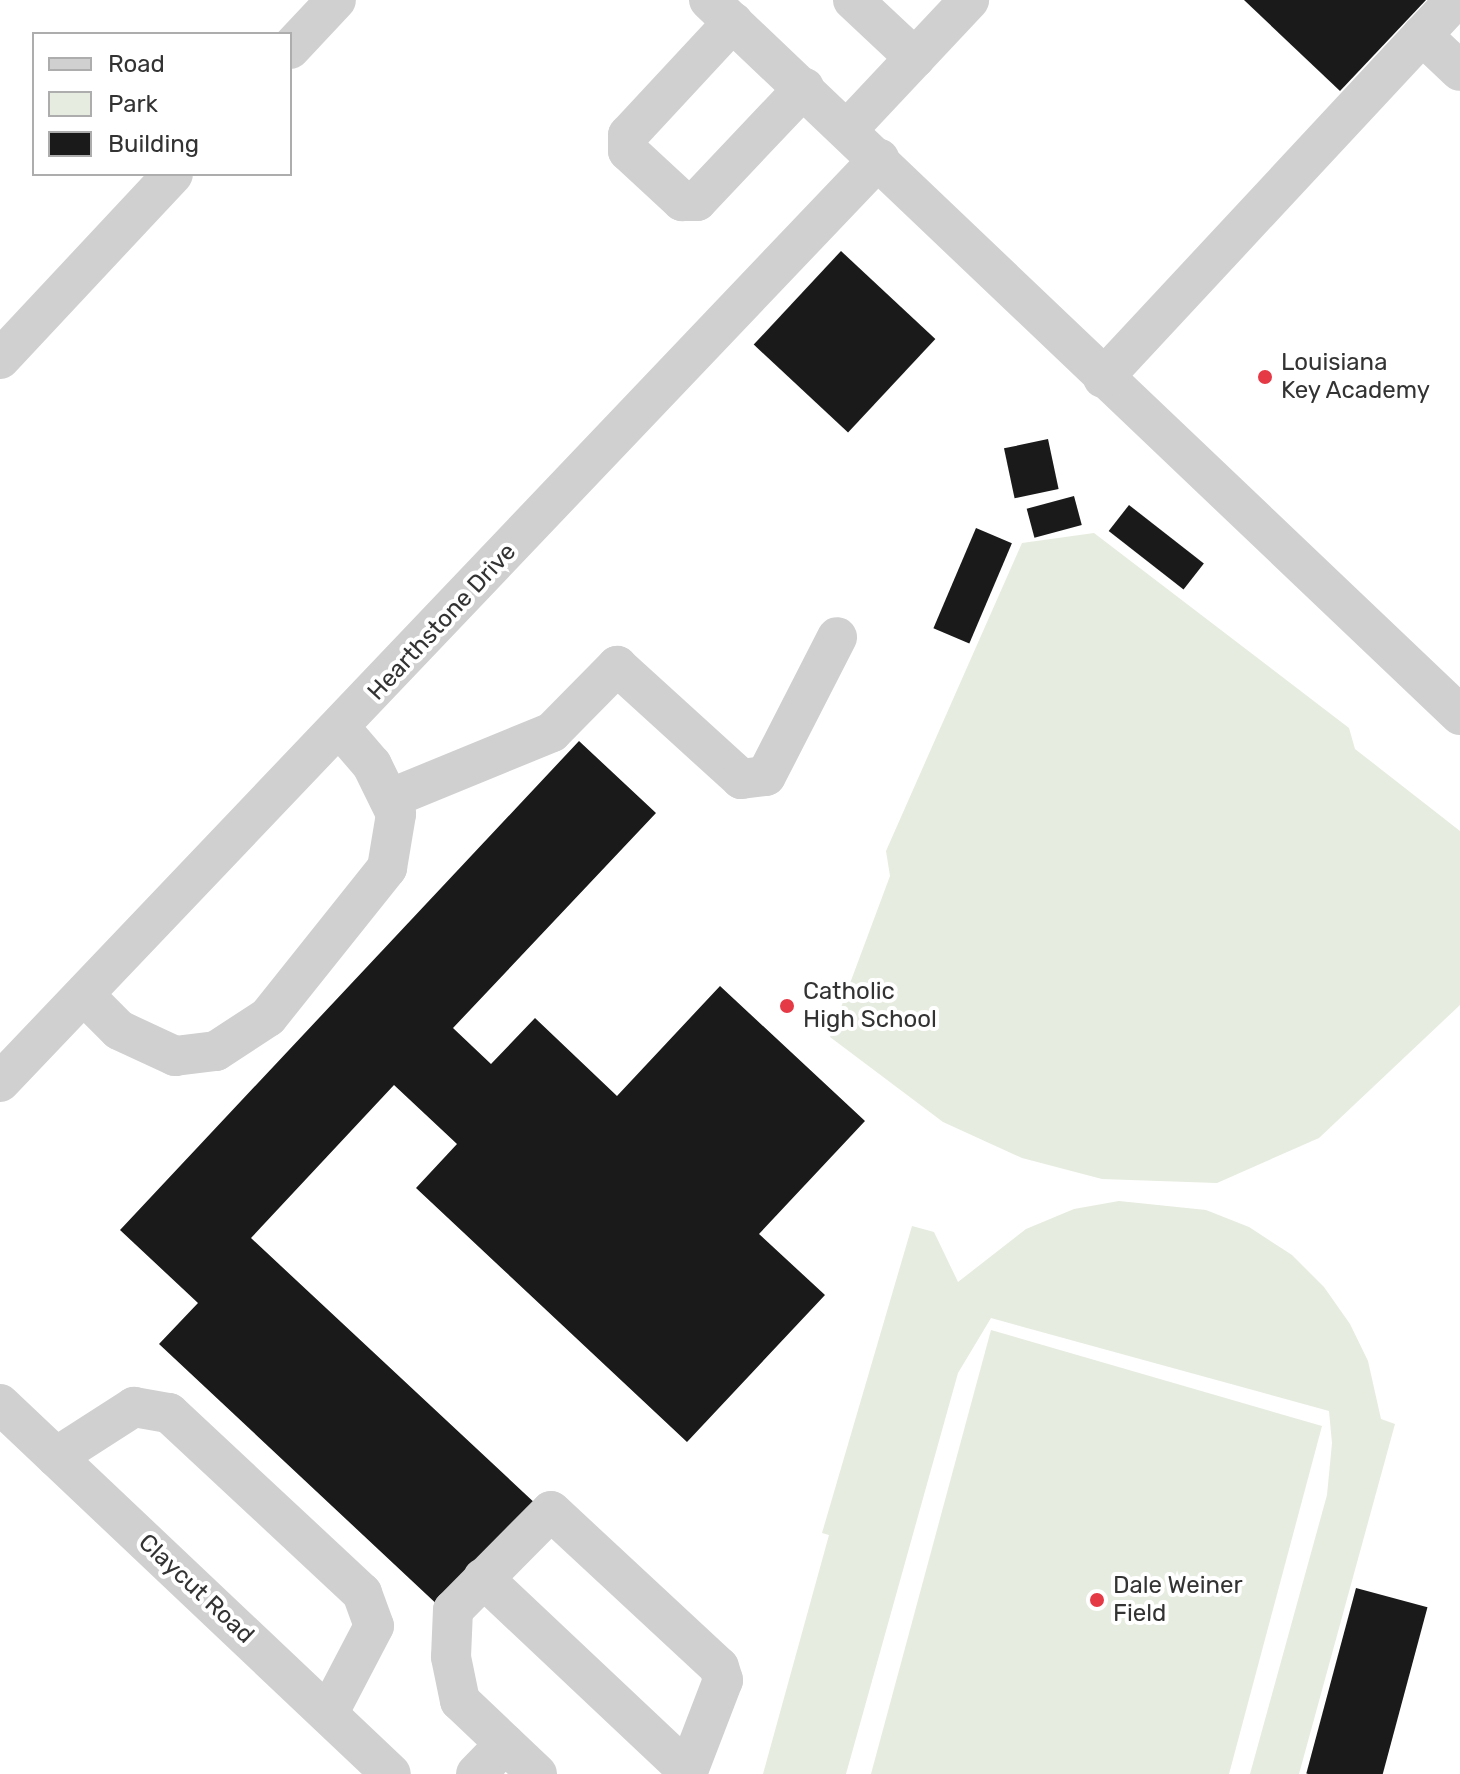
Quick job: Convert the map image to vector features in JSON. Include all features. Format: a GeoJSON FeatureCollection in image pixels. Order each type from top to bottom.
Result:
{"type":"FeatureCollection","features":[{"type":"Feature","properties":{"kind":"street"},"geometry":{"type":"LineString","coordinates":[[292,47],[336,0]]}},
{"type":"Feature","properties":{"kind":"street"},"geometry":{"type":"LineString","coordinates":[[853,0],[915,58]]}},
{"type":"Feature","properties":{"kind":"street"},"geometry":{"type":"LineString","coordinates":[[848,129],[969,0]]}},
{"type":"Feature","properties":{"kind":"street"},"geometry":{"type":"LineString","coordinates":[[1103,378],[1455,0]]}},
{"type":"Feature","properties":{"kind":"street"},"geometry":{"type":"LineString","coordinates":[[804,88],[697,201],[682,201],[628,151],[628,135],[721,11],[804,88],[848,129],[1103,378],[1460,715]]}},
{"type":"Feature","properties":{"kind":"street"},"geometry":{"type":"LineString","coordinates":[[1422,35],[1460,71]]}},
{"type":"Feature","properties":{"kind":"street","name":"Hearthstone Drive"},"geometry":{"type":"LineString","coordinates":[[0,1082],[341,729],[879,159]]}},
{"type":"Feature","properties":{"kind":"street"},"geometry":{"type":"LineString","coordinates":[[0,359],[171,176]]}},
{"type":"Feature","properties":{"kind":"street"},"geometry":{"type":"LineString","coordinates":[[389,799],[552,732],[617,666],[741,779],[766,776],[837,637]]}},
{"type":"Feature","properties":{"kind":"street"},"geometry":{"type":"LineString","coordinates":[[84,995],[119,1030],[175,1056],[216,1051],[268,1017],[387,868],[396,814],[372,765],[341,729]]}},
{"type":"Feature","properties":{"kind":"street","name":"Claycut Road"},"geometry":{"type":"LineString","coordinates":[[0,1404],[391,1774]]}},
{"type":"Feature","properties":{"kind":"street"},"geometry":{"type":"LineString","coordinates":[[56,1457],[134,1407],[169,1413],[362,1593],[374,1626],[328,1714]]}},
{"type":"Feature","properties":{"kind":"street"},"geometry":{"type":"LineString","coordinates":[[483,1578],[688,1772],[723,1680],[719,1667],[551,1511],[483,1578],[453,1610],[451,1657],[460,1701],[537,1774]]}},
{"type":"Feature","properties":{"kind":"street"},"geometry":{"type":"LineString","coordinates":[[476,1774],[505,1744]]}},
{"type":"Feature","properties":{"kind":"green space"},"geometry":{"type":"Polygon","coordinates":[[[1094,533],[1349,728],[1355,749],[1460,831],[1460,1005],[1319,1138],[1217,1183],[1102,1179],[1022,1158],[943,1122],[830,1037],[890,876],[886,851],[1022,543],[1094,533]]]}},
{"type":"Feature","properties":{"kind":"green space"},"geometry":{"type":"Polygon","coordinates":[[[1119,1201],[1206,1210],[1249,1227],[1292,1255],[1324,1287],[1350,1324],[1368,1361],[1381,1419],[1395,1424],[1299,1774],[1250,1774],[1327,1495],[1332,1443],[1329,1411],[991,1318],[958,1373],[846,1774],[763,1774],[829,1535],[822,1533],[912,1226],[934,1232],[958,1282],[1026,1229],[1074,1209],[1119,1201]]]}},
{"type":"Feature","properties":{"kind":"green space","name":"Dale Weiner Field"},"geometry":{"type":"Polygon","coordinates":[[[991,1330],[1322,1426],[1229,1774],[871,1774],[991,1330]]]}},
{"type":"Feature","properties":{"kind":"building"},"geometry":{"type":"Polygon","coordinates":[[[1244,0],[1426,0],[1340,91],[1244,0]]]}},
{"type":"Feature","properties":{"kind":"building"},"geometry":{"type":"Polygon","coordinates":[[[841,251],[935,339],[848,433],[754,345],[841,251]]]}},
{"type":"Feature","properties":{"kind":"building"},"geometry":{"type":"Polygon","coordinates":[[[1048,439],[1059,489],[1015,498],[1004,448],[1048,439]]]}},
{"type":"Feature","properties":{"kind":"building"},"geometry":{"type":"Polygon","coordinates":[[[1074,496],[1082,525],[1034,538],[1027,509],[1074,496]]]}},
{"type":"Feature","properties":{"kind":"building"},"geometry":{"type":"Polygon","coordinates":[[[1129,505],[1204,563],[1184,589],[1109,531],[1129,505]]]}},
{"type":"Feature","properties":{"kind":"building"},"geometry":{"type":"Polygon","coordinates":[[[976,528],[1012,543],[969,644],[933,628],[976,528]]]}},
{"type":"Feature","properties":{"kind":"building"},"geometry":{"type":"Polygon","coordinates":[[[579,741],[656,813],[453,1028],[491,1064],[535,1018],[617,1096],[720,986],[865,1121],[759,1234],[825,1295],[687,1442],[416,1188],[457,1144],[394,1085],[251,1238],[538,1506],[442,1609],[159,1344],[198,1303],[120,1230],[579,741]]]}},
{"type":"Feature","properties":{"kind":"building"},"geometry":{"type":"Polygon","coordinates":[[[1356,1588],[1427,1607],[1383,1774],[1306,1773],[1356,1588]]]}},
{"type":"Feature","properties":{"kind":"place","name":"Louisiana Key Academy"},"geometry":{"type":"Point","coordinates":[1265,377]}},
{"type":"Feature","properties":{"kind":"place","name":"Catholic High School"},"geometry":{"type":"Point","coordinates":[787,1006]}},
{"type":"Feature","properties":{"kind":"place","name":"Dale Weiner Field"},"geometry":{"type":"Point","coordinates":[1097,1600]}}]}
